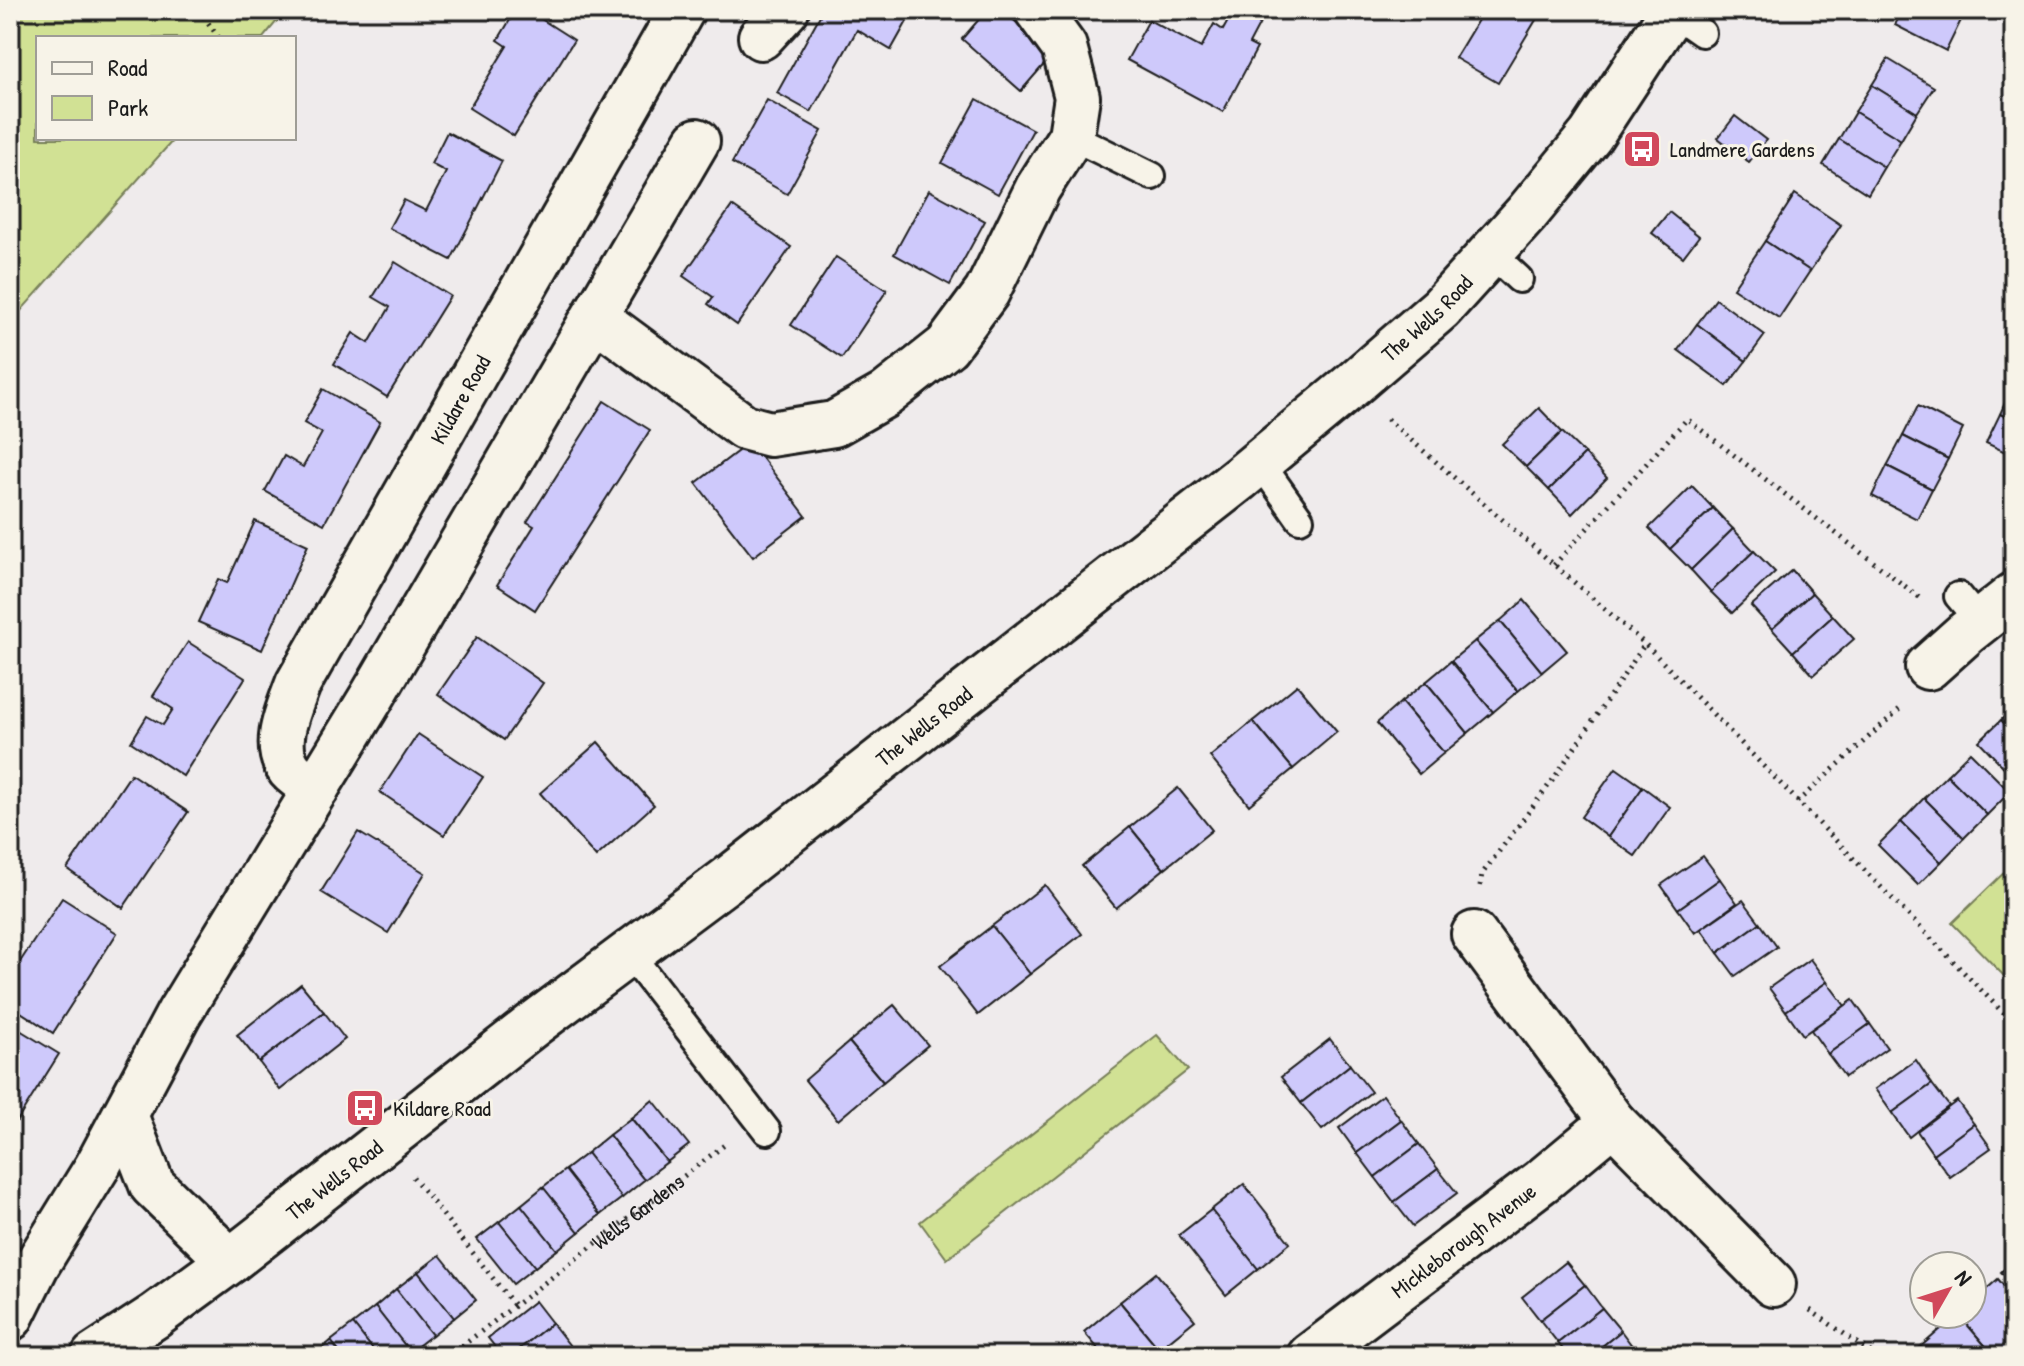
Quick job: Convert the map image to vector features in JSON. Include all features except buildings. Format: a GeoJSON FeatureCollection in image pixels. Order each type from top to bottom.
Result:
{"type":"FeatureCollection","features":[{"type":"Feature","properties":{"kind":"street","name":"Kildare Road"},"geometry":{"type":"LineString","coordinates":[[316,789],[290,770],[282,752],[283,728],[298,684],[682,10]]}},
{"type":"Feature","properties":{"kind":"street"},"geometry":{"type":"LineString","coordinates":[[595,317],[744,427],[770,434],[834,424],[885,395],[947,346],[987,292],[1038,188],[1071,136],[1077,97],[1064,47],[1037,10]]}},
{"type":"Feature","properties":{"kind":"street","name":"The Wells Road"},"geometry":{"type":"LineString","coordinates":[[94,1356],[230,1261],[731,877],[1239,479],[1441,308],[1505,266],[1591,135],[1683,18]]}},
{"type":"Feature","properties":{"kind":"street"},"geometry":{"type":"LineString","coordinates":[[10,1318],[36,1266],[97,1167],[179,1013],[316,789],[697,141]]}},
{"type":"Feature","properties":{"kind":"street"},"geometry":{"type":"LineString","coordinates":[[1924,671],[1968,617],[2014,595]]}},
{"type":"Feature","properties":{"kind":"street"},"geometry":{"type":"LineString","coordinates":[[1474,934],[1613,1122],[1788,1294]]}},
{"type":"Feature","properties":{"kind":"street"},"geometry":{"type":"LineString","coordinates":[[125,1115],[152,1185],[230,1261]]}},
{"type":"Feature","properties":{"kind":"street","name":"Mickleborough Avenue"},"geometry":{"type":"LineString","coordinates":[[1310,1356],[1542,1181],[1613,1122]]}},
{"type":"Feature","properties":{"kind":"lane"},"geometry":{"type":"LineString","coordinates":[[1071,136],[1152,176]]}},
{"type":"Feature","properties":{"kind":"lane"},"geometry":{"type":"LineString","coordinates":[[1259,461],[1300,519]]}},
{"type":"Feature","properties":{"kind":"lane"},"geometry":{"type":"LineString","coordinates":[[629,953],[763,1124]]}},
{"type":"Feature","properties":{"kind":"path"},"geometry":{"type":"LineString","coordinates":[[199,10],[218,36]]}},
{"type":"Feature","properties":{"kind":"path"},"geometry":{"type":"LineString","coordinates":[[1352,385],[1399,431],[1645,644],[2014,1024]]}},
{"type":"Feature","properties":{"kind":"path"},"geometry":{"type":"LineString","coordinates":[[1554,565],[1687,419],[1968,617]]}},
{"type":"Feature","properties":{"kind":"path"},"geometry":{"type":"LineString","coordinates":[[1482,874],[1552,781],[1645,644]]}},
{"type":"Feature","properties":{"kind":"path"},"geometry":{"type":"LineString","coordinates":[[1797,802],[1922,689],[1924,671]]}},
{"type":"Feature","properties":{"kind":"path","name":"Wells Gardens"},"geometry":{"type":"LineString","coordinates":[[449,1356],[763,1124]]}},
{"type":"Feature","properties":{"kind":"path"},"geometry":{"type":"LineString","coordinates":[[385,1140],[514,1305]]}},
{"type":"Feature","properties":{"kind":"path"},"geometry":{"type":"LineString","coordinates":[[1788,1294],[1876,1356]]}},
{"type":"Feature","properties":{"kind":"green space"},"geometry":{"type":"Polygon","coordinates":[[[10,10],[286,10],[265,36],[36,36],[36,140],[173,140],[10,323],[10,10]]]}},
{"type":"Feature","properties":{"kind":"green space"},"geometry":{"type":"Polygon","coordinates":[[[2014,863],[2014,986],[1952,923],[2014,863]]]}},
{"type":"Feature","properties":{"kind":"green space"},"geometry":{"type":"Polygon","coordinates":[[[1157,1035],[1188,1070],[947,1259],[920,1222],[1157,1035]]]}},
{"type":"Feature","properties":{"kind":"place","name":"Landmere Gardens"},"geometry":{"type":"Point","coordinates":[1642,149]}},
{"type":"Feature","properties":{"kind":"place","name":"Kildare Road"},"geometry":{"type":"Point","coordinates":[365,1108]}}]}
